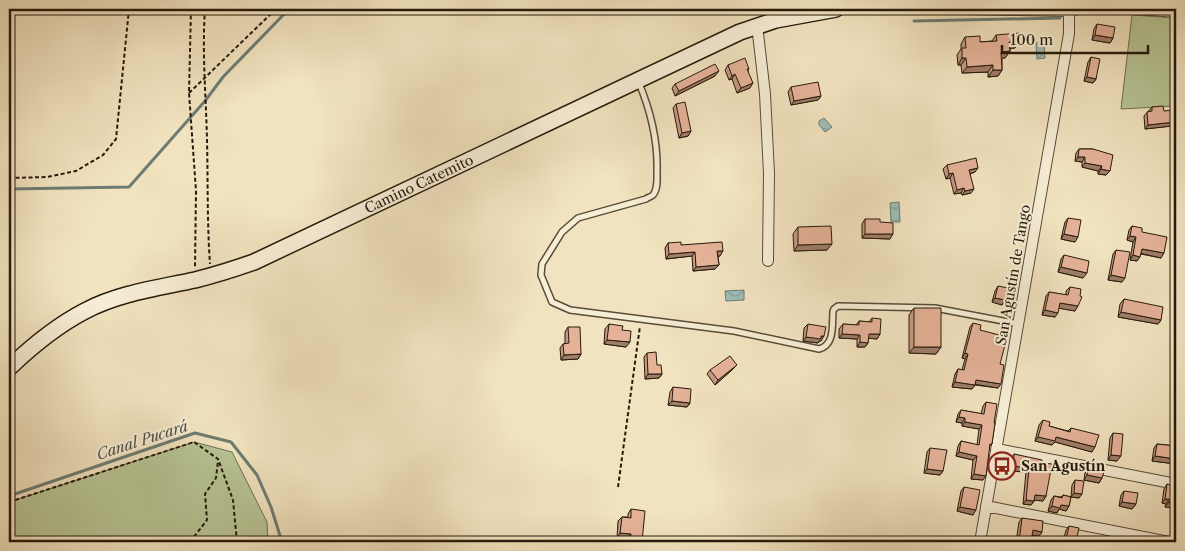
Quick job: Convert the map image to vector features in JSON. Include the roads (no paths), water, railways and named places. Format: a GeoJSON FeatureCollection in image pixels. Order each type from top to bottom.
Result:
{"type":"FeatureCollection","features":[{"type":"Feature","properties":{"kind":"main road","name":"Camino Catemito"},"geometry":{"type":"LineString","coordinates":[[9,368],[47,335],[86,310],[132,293],[211,276],[254,262],[757,25],[836,9]]}},
{"type":"Feature","properties":{"kind":"street"},"geometry":{"type":"LineString","coordinates":[[959,9],[1072,10]]}},
{"type":"Feature","properties":{"kind":"street"},"geometry":{"type":"LineString","coordinates":[[1139,9],[1176,12]]}},
{"type":"Feature","properties":{"kind":"street","name":"San Agustín de Tango"},"geometry":{"type":"LineString","coordinates":[[980,542],[1072,10]]}},
{"type":"Feature","properties":{"kind":"street"},"geometry":{"type":"LineString","coordinates":[[757,25],[765,94],[769,174],[768,261]]}},
{"type":"Feature","properties":{"kind":"street"},"geometry":{"type":"LineString","coordinates":[[997,449],[1176,484]]}},
{"type":"Feature","properties":{"kind":"street"},"geometry":{"type":"LineString","coordinates":[[986,506],[1169,542]]}},
{"type":"Feature","properties":{"kind":"lane"},"geometry":{"type":"LineString","coordinates":[[638,80],[646,100],[658,150],[655,190],[653,195],[646,199],[578,218],[562,232],[542,264],[541,274],[552,302],[570,310],[734,331],[819,349],[826,346],[830,341],[833,311],[838,306],[935,308],[1019,324]]}},
{"type":"Feature","properties":{"kind":"water"},"geometry":{"type":"Polygon","coordinates":[[[1036,43],[1044,43],[1045,58],[1037,59],[1036,43]]]}},
{"type":"Feature","properties":{"kind":"water"},"geometry":{"type":"Polygon","coordinates":[[[824,118],[832,127],[825,132],[819,125],[819,121],[824,118]]]}},
{"type":"Feature","properties":{"kind":"water"},"geometry":{"type":"Polygon","coordinates":[[[899,202],[900,222],[891,222],[890,203],[899,202]]]}},
{"type":"Feature","properties":{"kind":"water"},"geometry":{"type":"Polygon","coordinates":[[[744,290],[744,300],[726,301],[725,291],[744,290]]]}},
{"type":"Feature","properties":{"kind":"waterway"},"geometry":{"type":"LineString","coordinates":[[9,189],[129,187],[205,101],[223,77],[289,9]]}},
{"type":"Feature","properties":{"kind":"waterway"},"geometry":{"type":"LineString","coordinates":[[1077,14],[1093,9]]}},
{"type":"Feature","properties":{"kind":"waterway"},"geometry":{"type":"LineString","coordinates":[[914,21],[1060,18]]}},
{"type":"Feature","properties":{"kind":"waterway","name":"Canal Pucará"},"geometry":{"type":"LineString","coordinates":[[9,496],[195,433],[231,442],[257,475],[271,507],[282,542]]}},
{"type":"Feature","properties":{"kind":"place","name":"San Agustín"},"geometry":{"type":"Point","coordinates":[1002,466]}}]}
